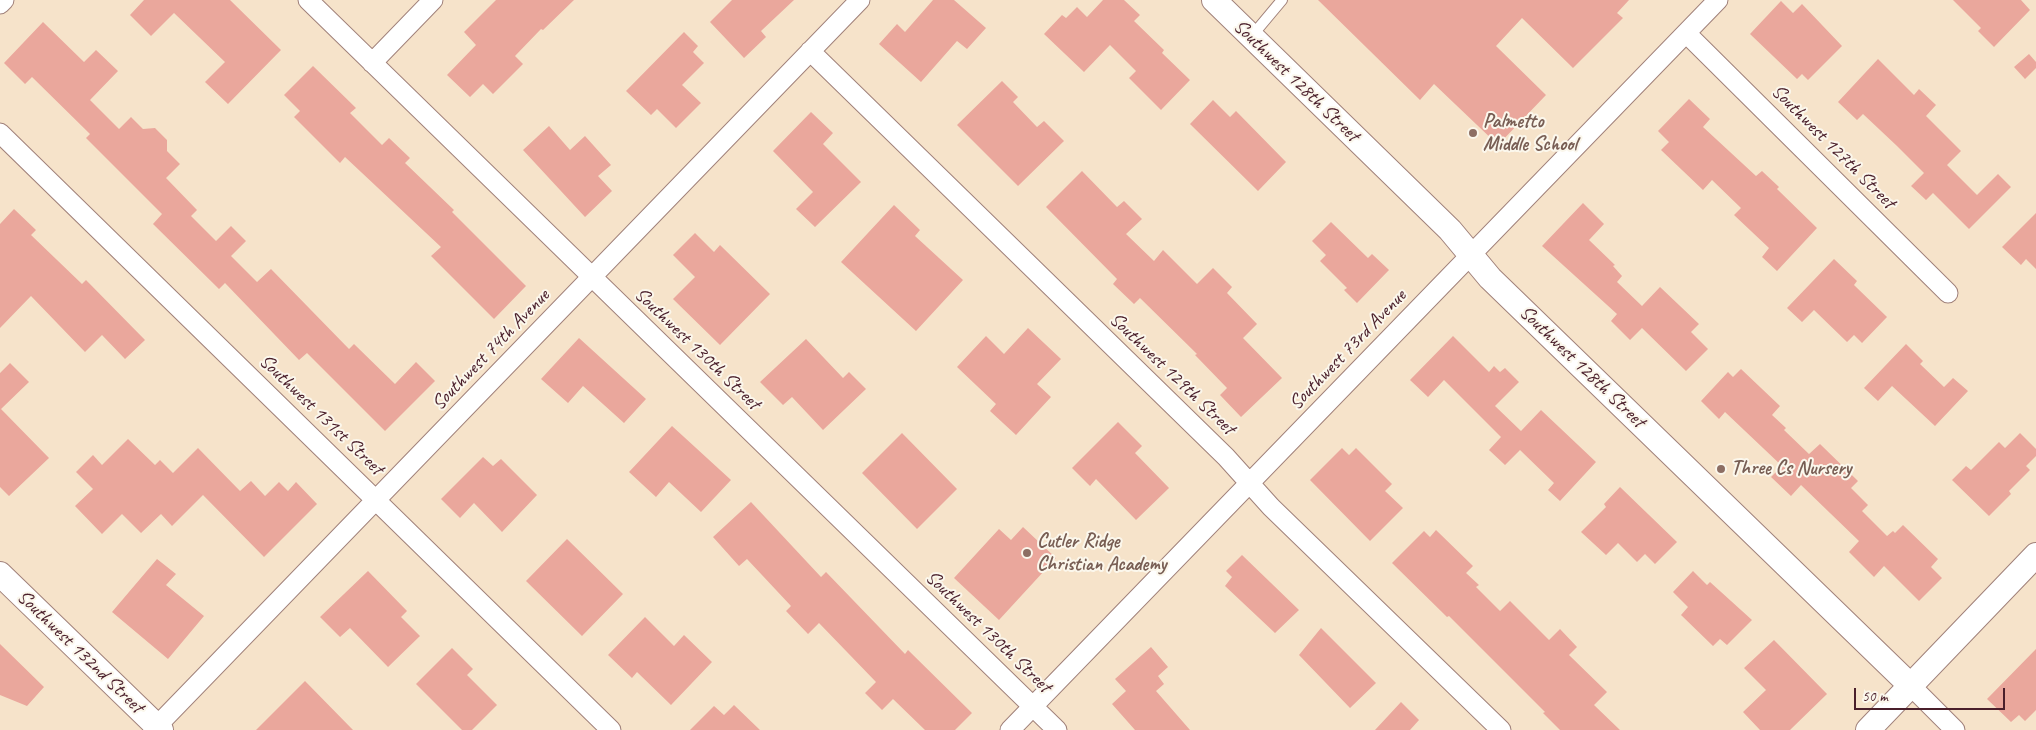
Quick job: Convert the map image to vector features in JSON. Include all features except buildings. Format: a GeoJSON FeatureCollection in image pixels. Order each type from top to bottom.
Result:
{"type":"FeatureCollection","features":[{"type":"Feature","properties":{"kind":"street"},"geometry":{"type":"LineString","coordinates":[[0,4],[4,0]]}},
{"type":"Feature","properties":{"kind":"street","name":"Southwest 130th Street"},"geometry":{"type":"LineString","coordinates":[[308,0],[1057,730]]}},
{"type":"Feature","properties":{"kind":"street"},"geometry":{"type":"LineString","coordinates":[[372,63],[434,0]]}},
{"type":"Feature","properties":{"kind":"street","name":"Southwest 74th Avenue"},"geometry":{"type":"LineString","coordinates":[[157,729],[860,0]]}},
{"type":"Feature","properties":{"kind":"street","name":"Southwest 128th Street"},"geometry":{"type":"LineString","coordinates":[[1214,0],[1450,230],[1490,278],[1955,730]]}},
{"type":"Feature","properties":{"kind":"street","name":"Southwest 73rd Avenue"},"geometry":{"type":"LineString","coordinates":[[1010,730],[1718,0]]}},
{"type":"Feature","properties":{"kind":"street","name":"Southwest 127th Street"},"geometry":{"type":"LineString","coordinates":[[1686,33],[1948,293]]}},
{"type":"Feature","properties":{"kind":"street","name":"Southwest 129th Street"},"geometry":{"type":"LineString","coordinates":[[810,51],[1226,457],[1271,508],[1500,730]]}},
{"type":"Feature","properties":{"kind":"street","name":"Southwest 131st Street"},"geometry":{"type":"LineString","coordinates":[[0,133],[610,730]]}},
{"type":"Feature","properties":{"kind":"street"},"geometry":{"type":"LineString","coordinates":[[1868,730],[2036,555]]}},
{"type":"Feature","properties":{"kind":"street","name":"Southwest 132nd Street"},"geometry":{"type":"LineString","coordinates":[[0,574],[157,729]]}},
{"type":"Feature","properties":{"kind":"lane"},"geometry":{"type":"LineString","coordinates":[[1251,37],[1282,0]]}},
{"type":"Feature","properties":{"kind":"place","name":"Palmetto Middle School"},"geometry":{"type":"Point","coordinates":[1473,133]}},
{"type":"Feature","properties":{"kind":"place","name":"Three Cs Nursery"},"geometry":{"type":"Point","coordinates":[1721,469]}},
{"type":"Feature","properties":{"kind":"place","name":"Cutler Ridge Christian Academy"},"geometry":{"type":"Point","coordinates":[1027,553]}}]}
